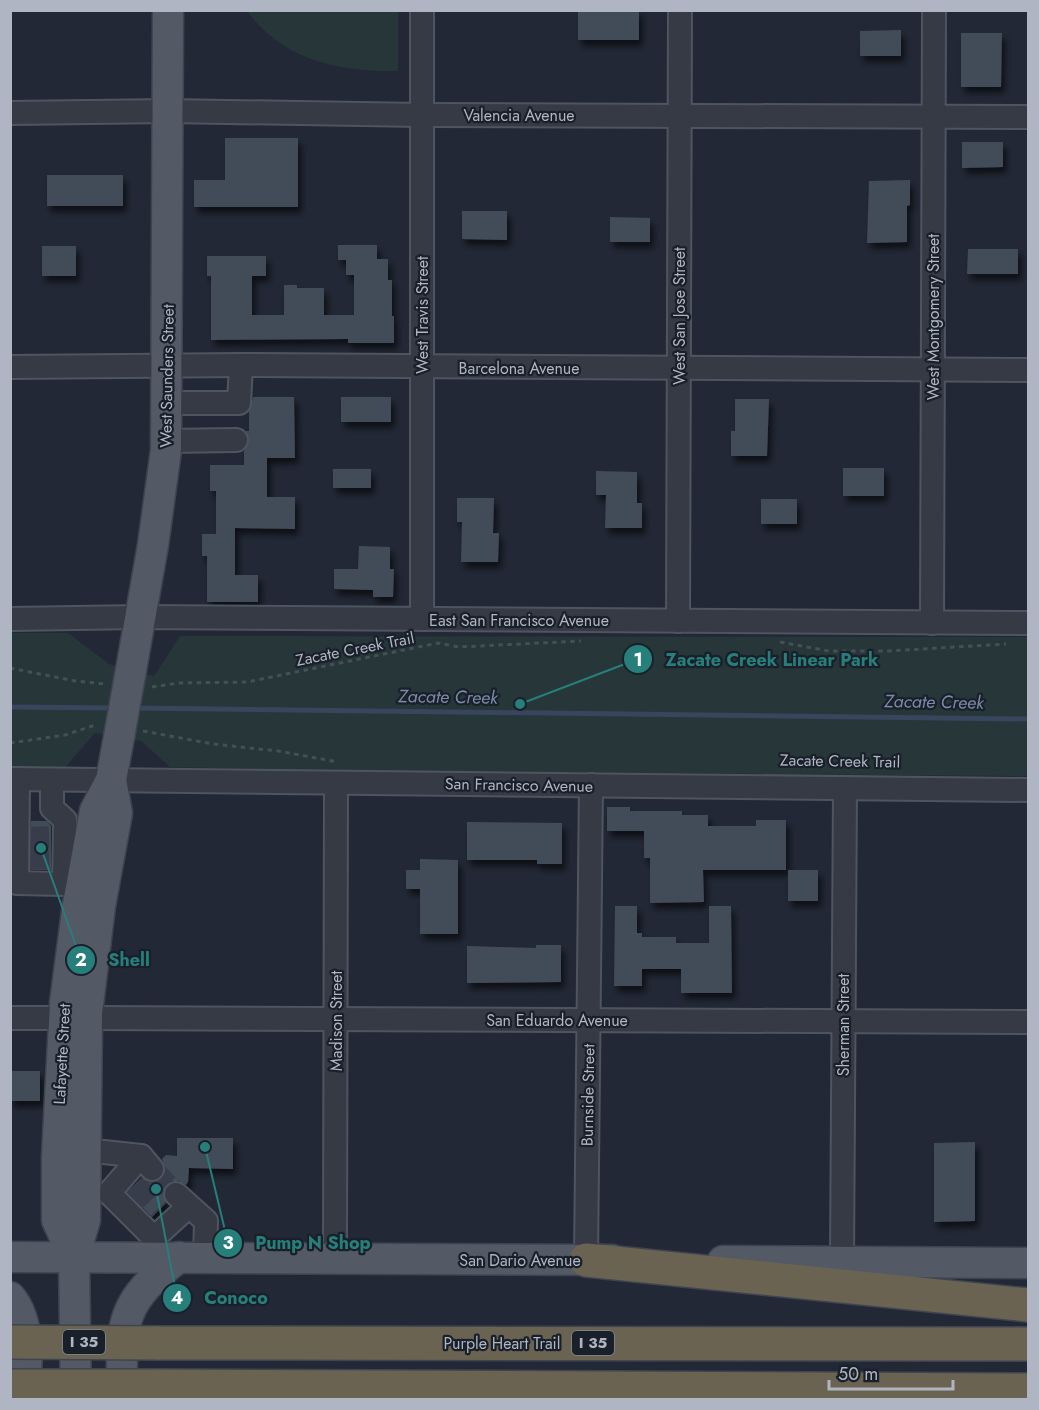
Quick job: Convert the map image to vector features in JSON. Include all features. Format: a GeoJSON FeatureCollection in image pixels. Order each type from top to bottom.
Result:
{"type":"FeatureCollection","features":[{"type":"Feature","properties":{"kind":"highway"},"geometry":{"type":"LineString","coordinates":[[586,1260],[1029,1305]]}},
{"type":"Feature","properties":{"kind":"highway","name":"Purple Heart Trail"},"geometry":{"type":"LineString","coordinates":[[10,1342],[1029,1344]]}},
{"type":"Feature","properties":{"kind":"highway"},"geometry":{"type":"LineString","coordinates":[[10,1386],[1029,1390]]}},
{"type":"Feature","properties":{"kind":"main road","name":"West Saunders Street"},"geometry":{"type":"LineString","coordinates":[[120,731],[162,488],[166,441],[168,10]]}},
{"type":"Feature","properties":{"kind":"main road","name":"Lafayette Street"},"geometry":{"type":"LineString","coordinates":[[76,1400],[74,1257],[85,1220],[97,1192],[85,1150],[69,963],[73,884],[66,845],[95,811],[111,780],[120,731]]}},
{"type":"Feature","properties":{"kind":"main road","name":"Lafayette Street"},"geometry":{"type":"LineString","coordinates":[[74,1257],[57,1220],[57,1157],[75,1018],[100,906],[117,813],[111,780]]}},
{"type":"Feature","properties":{"kind":"main road","name":"San Dario Avenue"},"geometry":{"type":"LineString","coordinates":[[10,1257],[74,1257],[174,1252],[335,1258],[1029,1263]]}},
{"type":"Feature","properties":{"kind":"main road"},"geometry":{"type":"LineString","coordinates":[[122,1400],[122,1336],[132,1303],[174,1252]]}},
{"type":"Feature","properties":{"kind":"main road"},"geometry":{"type":"LineString","coordinates":[[10,1297],[16,1303],[26,1333],[26,1380],[21,1400]]}},
{"type":"Feature","properties":{"kind":"street","name":"West Travis Street"},"geometry":{"type":"LineString","coordinates":[[422,10],[422,619]]}},
{"type":"Feature","properties":{"kind":"street","name":"West San Jose Street"},"geometry":{"type":"LineString","coordinates":[[678,621],[680,10]]}},
{"type":"Feature","properties":{"kind":"street","name":"West Montgomery Street"},"geometry":{"type":"LineString","coordinates":[[932,622],[934,10]]}},
{"type":"Feature","properties":{"kind":"street","name":"Valencia Avenue"},"geometry":{"type":"LineString","coordinates":[[10,113],[168,111],[422,115],[1029,117]]}},
{"type":"Feature","properties":{"kind":"street","name":"Barcelona Avenue"},"geometry":{"type":"LineString","coordinates":[[10,367],[241,365],[1029,370]]}},
{"type":"Feature","properties":{"kind":"street"},"geometry":{"type":"LineString","coordinates":[[167,403],[239,403],[241,365]]}},
{"type":"Feature","properties":{"kind":"street"},"geometry":{"type":"LineString","coordinates":[[166,441],[236,440]]}},
{"type":"Feature","properties":{"kind":"street","name":"East San Francisco Avenue"},"geometry":{"type":"LineString","coordinates":[[10,619],[140,617],[1029,623]]}},
{"type":"Feature","properties":{"kind":"street","name":"San Francisco Avenue"},"geometry":{"type":"LineString","coordinates":[[14,779],[111,780],[340,773],[591,785],[1029,790]]}},
{"type":"Feature","properties":{"kind":"street","name":"Madison Street"},"geometry":{"type":"LineString","coordinates":[[335,1258],[340,773]]}},
{"type":"Feature","properties":{"kind":"street"},"geometry":{"type":"LineString","coordinates":[[14,779],[14,808],[22,849],[17,883],[73,884]]}},
{"type":"Feature","properties":{"kind":"street"},"geometry":{"type":"LineString","coordinates":[[51,780],[52,808]]}},
{"type":"Feature","properties":{"kind":"street","name":"Burnside Street"},"geometry":{"type":"LineString","coordinates":[[586,1260],[591,785]]}},
{"type":"Feature","properties":{"kind":"street","name":"Sherman Street"},"geometry":{"type":"LineString","coordinates":[[842,1262],[845,788]]}},
{"type":"Feature","properties":{"kind":"street"},"geometry":{"type":"LineString","coordinates":[[14,808],[52,808],[65,820],[66,845]]}},
{"type":"Feature","properties":{"kind":"street","name":"San Eduardo Avenue"},"geometry":{"type":"LineString","coordinates":[[10,1018],[1029,1022]]}},
{"type":"Feature","properties":{"kind":"street"},"geometry":{"type":"LineString","coordinates":[[85,1150],[147,1162],[130,1179],[97,1192]]}},
{"type":"Feature","properties":{"kind":"street"},"geometry":{"type":"LineString","coordinates":[[97,1192],[174,1252]]}},
{"type":"Feature","properties":{"kind":"street"},"geometry":{"type":"LineString","coordinates":[[182,1200],[206,1221],[174,1252],[166,1216],[182,1200]]}},
{"type":"Feature","properties":{"kind":"path","name":"Zacate Creek Trail"},"geometry":{"type":"LineString","coordinates":[[10,668],[75,681],[129,680],[155,687],[179,683],[247,682],[438,643],[459,647],[585,640]]}},
{"type":"Feature","properties":{"kind":"path"},"geometry":{"type":"LineString","coordinates":[[780,642],[829,651],[1009,644]]}},
{"type":"Feature","properties":{"kind":"path"},"geometry":{"type":"LineString","coordinates":[[10,743],[65,735],[92,726],[278,752],[340,773]]}},
{"type":"Feature","properties":{"kind":"shaded area"},"geometry":{"type":"Polygon","coordinates":[[[247,11],[398,11],[398,71],[355,69],[314,60],[278,42],[247,11]]]}},
{"type":"Feature","properties":{"kind":"shaded area"},"geometry":{"type":"Polygon","coordinates":[[[11,633],[68,633],[109,664],[154,676],[180,636],[1028,637],[1028,776],[342,771],[170,767],[141,741],[95,733],[63,770],[11,769],[11,633]]]}},
{"type":"Feature","properties":{"kind":"building"},"geometry":{"type":"Polygon","coordinates":[[[578,10],[639,10],[639,40],[578,40],[578,10]]]}},
{"type":"Feature","properties":{"kind":"building"},"geometry":{"type":"Polygon","coordinates":[[[901,30],[901,56],[860,56],[860,31],[901,30]]]}},
{"type":"Feature","properties":{"kind":"building"},"geometry":{"type":"Polygon","coordinates":[[[961,33],[1002,33],[1001,87],[961,87],[961,33]]]}},
{"type":"Feature","properties":{"kind":"building"},"geometry":{"type":"Polygon","coordinates":[[[225,138],[298,138],[298,207],[194,207],[194,180],[225,180],[225,138]]]}},
{"type":"Feature","properties":{"kind":"building"},"geometry":{"type":"Polygon","coordinates":[[[962,142],[1003,142],[1003,167],[962,168],[962,142]]]}},
{"type":"Feature","properties":{"kind":"building"},"geometry":{"type":"Polygon","coordinates":[[[47,175],[123,175],[123,206],[47,206],[47,175]]]}},
{"type":"Feature","properties":{"kind":"building"},"geometry":{"type":"Polygon","coordinates":[[[910,180],[907,242],[867,243],[869,181],[910,180]]]}},
{"type":"Feature","properties":{"kind":"building"},"geometry":{"type":"Polygon","coordinates":[[[462,211],[507,211],[507,240],[462,239],[462,211]]]}},
{"type":"Feature","properties":{"kind":"building"},"geometry":{"type":"Polygon","coordinates":[[[610,217],[650,218],[650,242],[610,242],[610,217]]]}},
{"type":"Feature","properties":{"kind":"building"},"geometry":{"type":"Polygon","coordinates":[[[338,245],[377,245],[377,259],[388,259],[388,280],[392,280],[394,343],[348,343],[348,339],[211,340],[211,276],[207,276],[207,256],[266,256],[266,276],[252,276],[252,315],[284,315],[284,285],[297,285],[297,288],[324,288],[324,315],[354,315],[354,275],[346,275],[346,260],[338,260],[338,245]]]}},
{"type":"Feature","properties":{"kind":"building"},"geometry":{"type":"Polygon","coordinates":[[[42,246],[76,246],[76,276],[42,276],[42,246]]]}},
{"type":"Feature","properties":{"kind":"building"},"geometry":{"type":"Polygon","coordinates":[[[968,249],[1018,249],[1018,274],[967,274],[968,249]]]}},
{"type":"Feature","properties":{"kind":"building"},"geometry":{"type":"Polygon","coordinates":[[[253,397],[294,397],[295,458],[267,458],[267,497],[295,497],[295,529],[235,528],[235,575],[258,575],[258,602],[207,602],[207,556],[202,556],[202,534],[216,534],[216,491],[210,491],[210,465],[244,465],[244,451],[249,440],[246,431],[249,431],[249,412],[253,397]]]}},
{"type":"Feature","properties":{"kind":"building"},"geometry":{"type":"Polygon","coordinates":[[[341,397],[391,397],[391,422],[341,422],[341,397]]]}},
{"type":"Feature","properties":{"kind":"building"},"geometry":{"type":"Polygon","coordinates":[[[735,399],[769,399],[767,456],[731,456],[731,431],[735,431],[735,399]]]}},
{"type":"Feature","properties":{"kind":"building"},"geometry":{"type":"Polygon","coordinates":[[[843,468],[884,468],[884,496],[843,496],[843,468]]]}},
{"type":"Feature","properties":{"kind":"building"},"geometry":{"type":"Polygon","coordinates":[[[333,469],[371,469],[371,488],[333,488],[333,469]]]}},
{"type":"Feature","properties":{"kind":"building"},"geometry":{"type":"Polygon","coordinates":[[[596,471],[637,472],[637,503],[642,503],[642,528],[605,528],[606,495],[596,495],[596,471]]]}},
{"type":"Feature","properties":{"kind":"building"},"geometry":{"type":"Polygon","coordinates":[[[457,498],[494,498],[493,533],[499,533],[498,562],[461,562],[462,522],[457,522],[457,498]]]}},
{"type":"Feature","properties":{"kind":"building"},"geometry":{"type":"Polygon","coordinates":[[[761,499],[797,499],[797,524],[761,524],[761,499]]]}},
{"type":"Feature","properties":{"kind":"building"},"geometry":{"type":"Polygon","coordinates":[[[359,546],[390,547],[390,569],[394,569],[393,597],[373,597],[373,590],[334,589],[334,569],[358,569],[359,546]]]}},
{"type":"Feature","properties":{"kind":"building"},"geometry":{"type":"Polygon","coordinates":[[[607,807],[630,807],[630,811],[682,811],[682,815],[708,815],[708,826],[756,826],[756,820],[786,820],[786,870],[703,870],[704,902],[650,903],[650,858],[644,858],[644,831],[607,831],[607,807]]]}},
{"type":"Feature","properties":{"kind":"building"},"geometry":{"type":"Polygon","coordinates":[[[31,821],[47,821],[51,826],[51,870],[31,870],[31,821]]]}},
{"type":"Feature","properties":{"kind":"building"},"geometry":{"type":"Polygon","coordinates":[[[467,822],[562,823],[562,864],[537,864],[537,860],[467,860],[467,822]]]}},
{"type":"Feature","properties":{"kind":"building"},"geometry":{"type":"Polygon","coordinates":[[[420,859],[458,860],[458,934],[420,934],[420,889],[406,889],[406,870],[420,870],[420,859]]]}},
{"type":"Feature","properties":{"kind":"building"},"geometry":{"type":"Polygon","coordinates":[[[788,870],[818,870],[818,901],[788,901],[788,870]]]}},
{"type":"Feature","properties":{"kind":"building"},"geometry":{"type":"Polygon","coordinates":[[[615,906],[637,906],[637,933],[642,933],[642,937],[676,937],[676,943],[709,943],[709,906],[731,906],[732,993],[681,993],[681,969],[642,969],[642,986],[614,986],[615,906]]]}},
{"type":"Feature","properties":{"kind":"building"},"geometry":{"type":"Polygon","coordinates":[[[536,945],[561,945],[561,982],[467,983],[467,946],[536,948],[536,945]]]}},
{"type":"Feature","properties":{"kind":"building"},"geometry":{"type":"Polygon","coordinates":[[[10,1071],[40,1071],[40,1101],[10,1101],[10,1071]]]}},
{"type":"Feature","properties":{"kind":"building"},"geometry":{"type":"Polygon","coordinates":[[[177,1138],[233,1138],[233,1169],[189,1168],[186,1185],[179,1181],[172,1181],[166,1185],[163,1192],[166,1203],[152,1217],[127,1192],[142,1178],[148,1182],[161,1179],[165,1173],[162,1159],[166,1155],[177,1156],[177,1138]]]}},
{"type":"Feature","properties":{"kind":"building"},"geometry":{"type":"Polygon","coordinates":[[[975,1142],[975,1221],[934,1222],[934,1143],[975,1142]]]}},
{"type":"Feature","properties":{"kind":"waterway","name":"Zacate Creek"},"geometry":{"type":"LineString","coordinates":[[10,707],[114,708]]}},
{"type":"Feature","properties":{"kind":"waterway","name":"Zacate Creek"},"geometry":{"type":"LineString","coordinates":[[132,708],[1028,719]]}},
{"type":"Feature","properties":{"kind":"tunnel"},"geometry":{"type":"LineString","coordinates":[[27,838],[55,837]]}},
{"type":"Feature","properties":{"kind":"tunnel"},"geometry":{"type":"LineString","coordinates":[[27,859],[55,858]]}},
{"type":"Feature","properties":{"kind":"tunnel"},"geometry":{"type":"LineString","coordinates":[[152,1169],[176,1194]]}},
{"type":"Feature","properties":{"kind":"tunnel"},"geometry":{"type":"LineString","coordinates":[[135,1185],[159,1210]]}},
{"type":"Feature","properties":{"kind":"place","name":"Zacate Creek Linear Park"},"geometry":{"type":"Point","coordinates":[520,704]}},
{"type":"Feature","properties":{"kind":"place","name":"Shell"},"geometry":{"type":"Point","coordinates":[41,848]}},
{"type":"Feature","properties":{"kind":"place","name":"Pump N Shop"},"geometry":{"type":"Point","coordinates":[205,1147]}},
{"type":"Feature","properties":{"kind":"place","name":"Conoco"},"geometry":{"type":"Point","coordinates":[156,1189]}}]}
